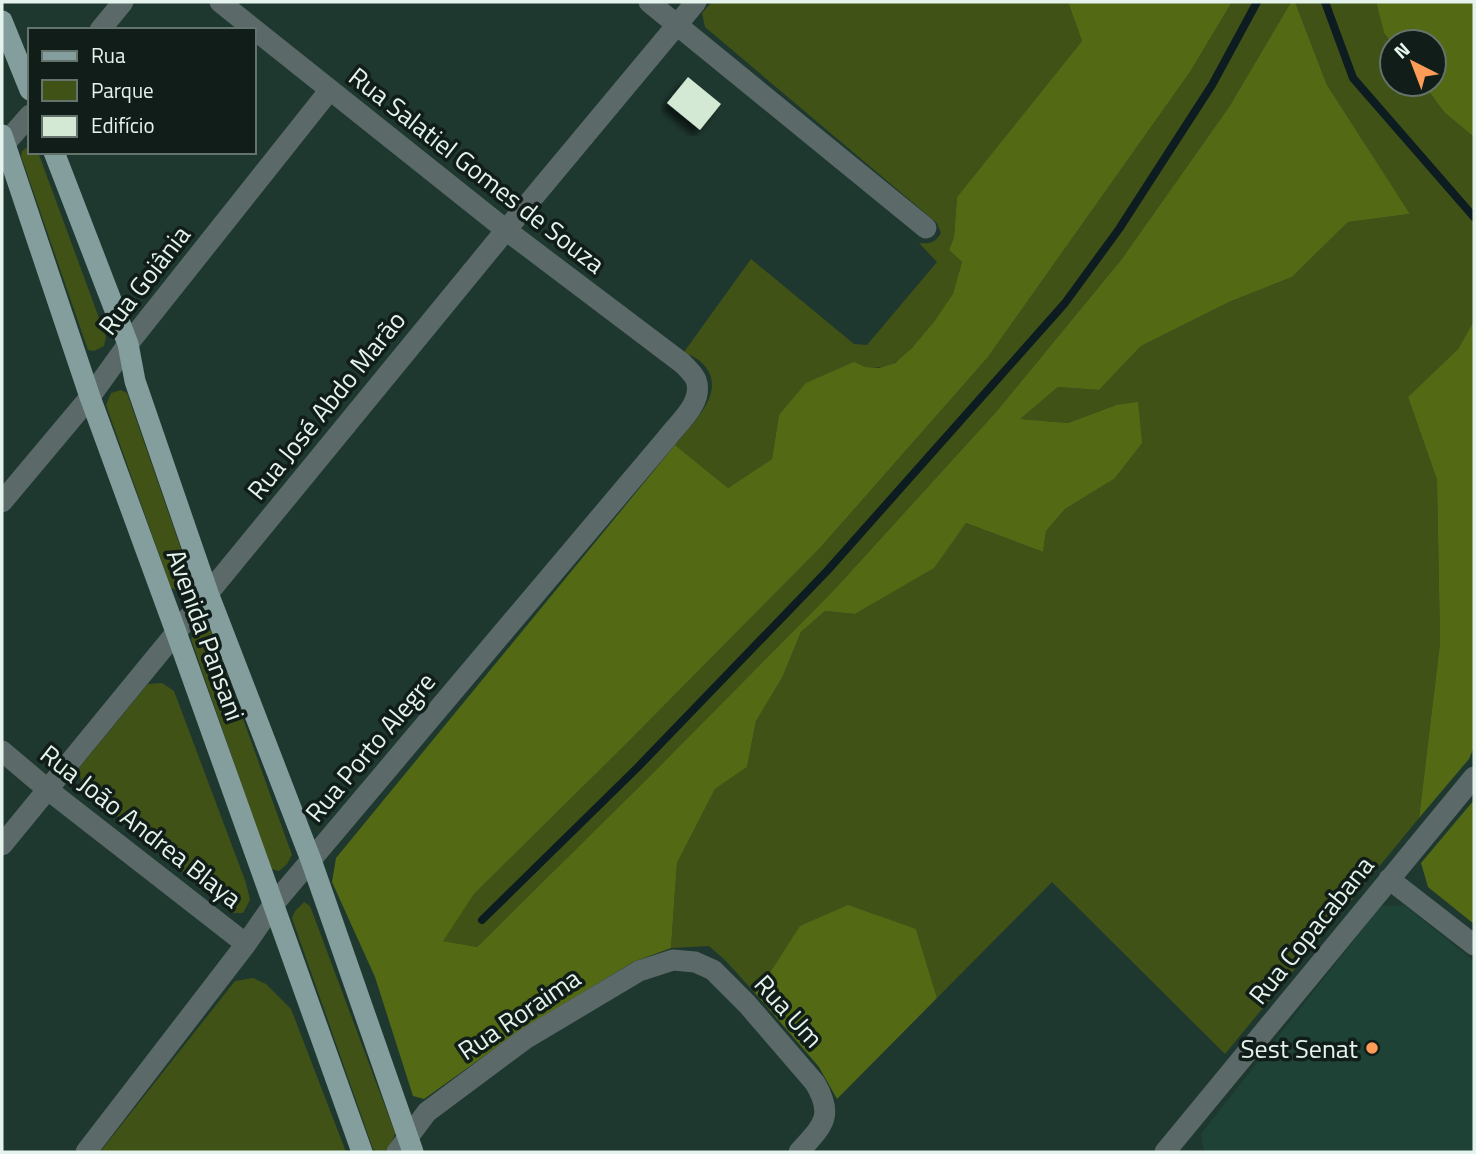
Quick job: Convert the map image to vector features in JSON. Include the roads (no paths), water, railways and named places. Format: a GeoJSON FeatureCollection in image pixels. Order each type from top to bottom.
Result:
{"type":"FeatureCollection","features":[{"type":"Feature","properties":{"kind":"main road"},"geometry":{"type":"LineString","coordinates":[[2,21],[28,85]]}},
{"type":"Feature","properties":{"kind":"main road","name":"Avenida Pansani"},"geometry":{"type":"LineString","coordinates":[[3,142],[90,397],[362,1152]]}},
{"type":"Feature","properties":{"kind":"main road","name":"Avenida Pansani"},"geometry":{"type":"LineString","coordinates":[[55,154],[128,344],[135,381],[208,593],[312,860],[406,1148]]}},
{"type":"Feature","properties":{"kind":"street"},"geometry":{"type":"LineString","coordinates":[[102,28],[122,2]]}},
{"type":"Feature","properties":{"kind":"street","name":"Rua Salatiel Gomes de Souza"},"geometry":{"type":"LineString","coordinates":[[220,2],[252,28]]}},
{"type":"Feature","properties":{"kind":"street"},"geometry":{"type":"LineString","coordinates":[[649,2],[926,228]]}},
{"type":"Feature","properties":{"kind":"street","name":"Rua José Abdo Marão"},"geometry":{"type":"LineString","coordinates":[[2,845],[696,2]]}},
{"type":"Feature","properties":{"kind":"street","name":"Rua Salatiel Gomes de Souza"},"geometry":{"type":"LineString","coordinates":[[256,31],[506,230],[682,363],[697,383]]}},
{"type":"Feature","properties":{"kind":"street","name":"Rua Goiânia"},"geometry":{"type":"LineString","coordinates":[[2,502],[90,397],[128,344],[329,91]]}},
{"type":"Feature","properties":{"kind":"street"},"geometry":{"type":"LineString","coordinates":[[3,142],[28,117]]}},
{"type":"Feature","properties":{"kind":"street","name":"Rua Porto Alegre"},"geometry":{"type":"LineString","coordinates":[[86,1152],[273,905],[694,404],[697,383]]}},
{"type":"Feature","properties":{"kind":"street","name":"Rua João Andrea Blaya"},"geometry":{"type":"LineString","coordinates":[[2,751],[246,944]]}},
{"type":"Feature","properties":{"kind":"street","name":"Rua Copacabana"},"geometry":{"type":"LineString","coordinates":[[1171,1150],[1474,777]]}},
{"type":"Feature","properties":{"kind":"street"},"geometry":{"type":"LineString","coordinates":[[1389,879],[1474,945]]}},
{"type":"Feature","properties":{"kind":"street","name":"Rua Roraima"},"geometry":{"type":"LineString","coordinates":[[406,1148],[427,1112],[525,1039],[639,971],[673,960],[695,962]]}},
{"type":"Feature","properties":{"kind":"street","name":"Rua Um"},"geometry":{"type":"LineString","coordinates":[[695,962],[713,970],[747,1004],[815,1083],[823,1096],[826,1110],[824,1121],[799,1152]]}},
{"type":"Feature","properties":{"kind":"waterway"},"geometry":{"type":"LineString","coordinates":[[482,920],[637,768],[827,571],[1065,303],[1119,229],[1212,85],[1257,2]]}},
{"type":"Feature","properties":{"kind":"waterway"},"geometry":{"type":"LineString","coordinates":[[1325,2],[1353,78],[1474,217]]}},
{"type":"Feature","properties":{"kind":"place","name":"Sest Senat"},"geometry":{"type":"Point","coordinates":[1372,1048]}}]}
